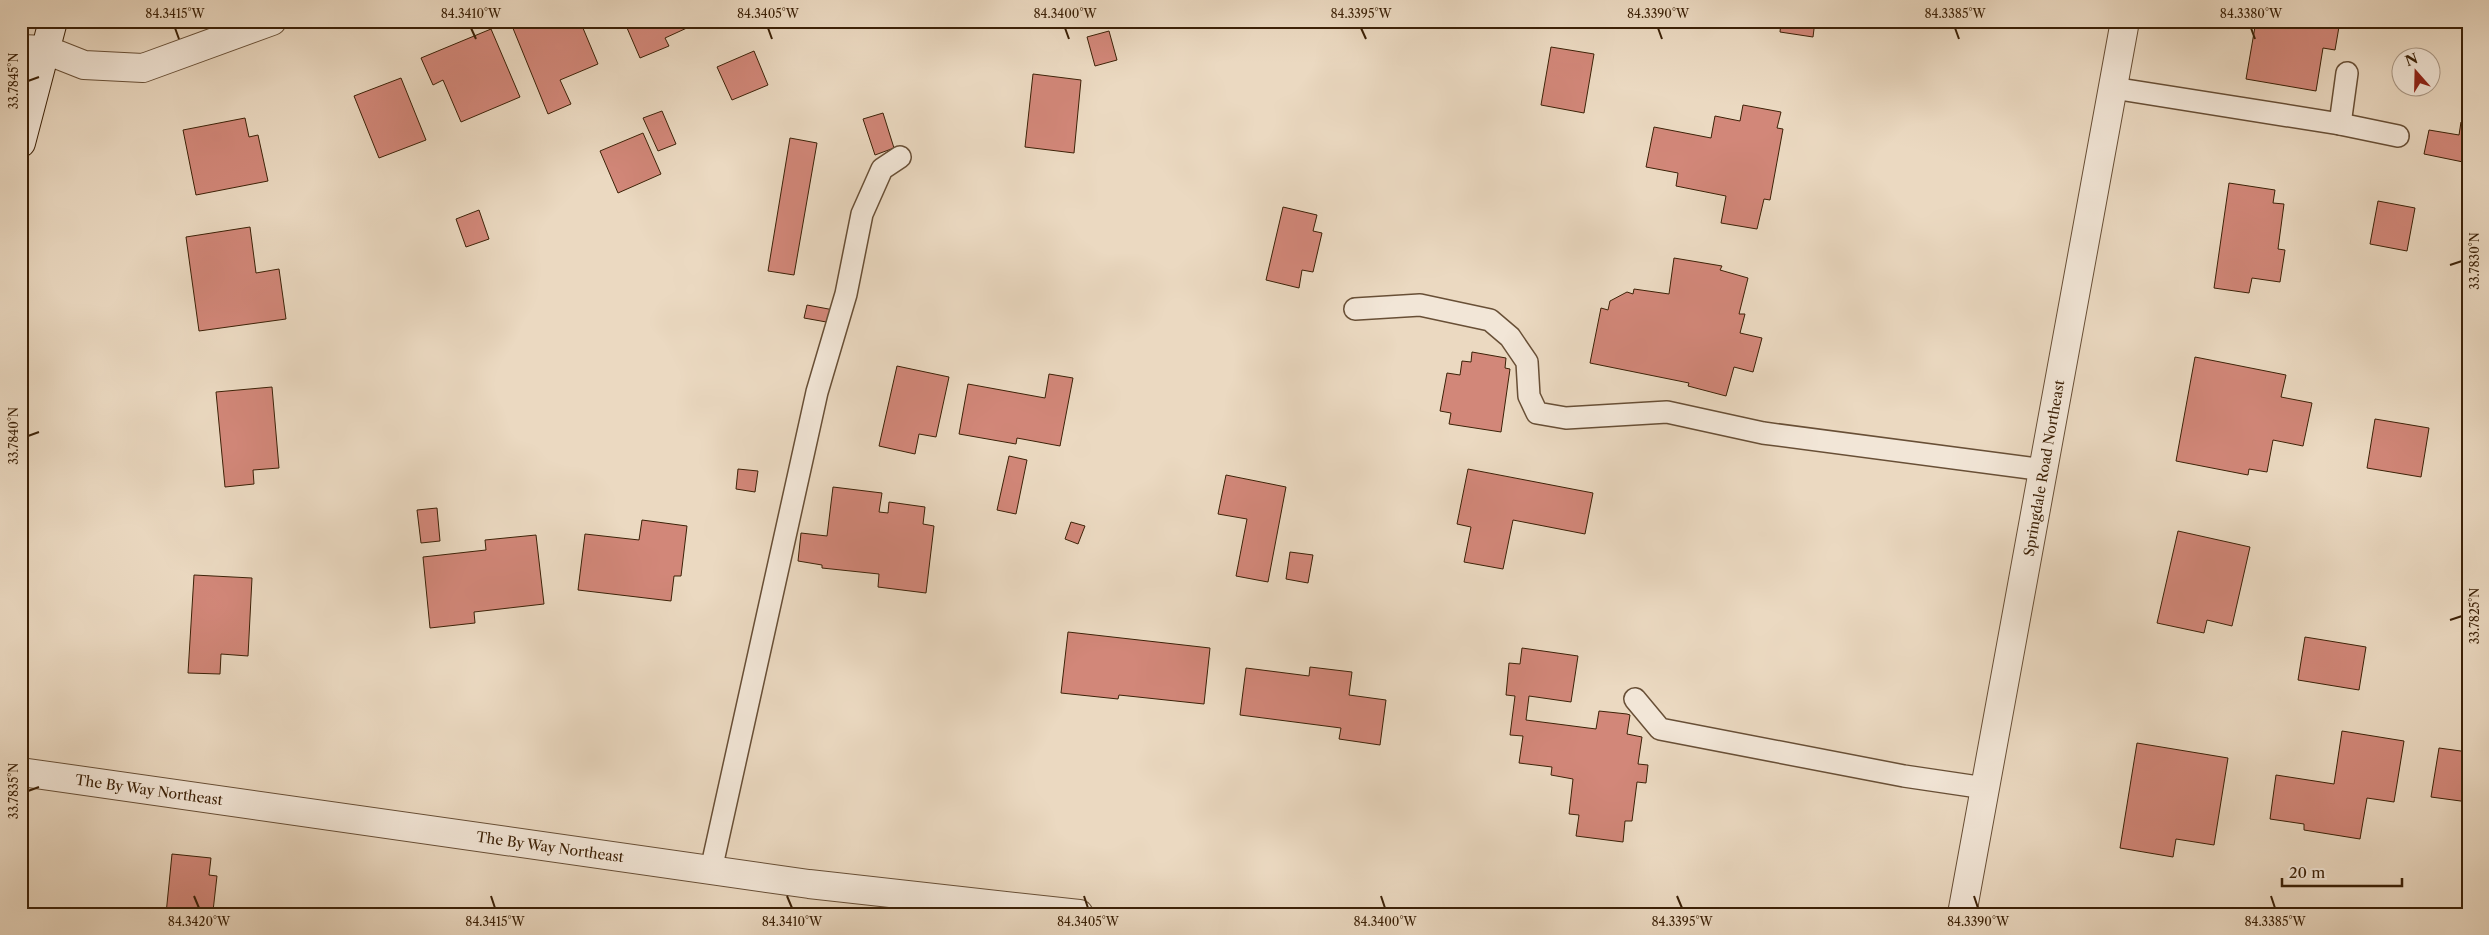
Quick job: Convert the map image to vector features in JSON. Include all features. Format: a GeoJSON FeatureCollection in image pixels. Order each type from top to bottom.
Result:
{"type":"FeatureCollection","features":[{"type":"Feature","properties":{"kind":"street"},"geometry":{"type":"LineString","coordinates":[[21,143],[34,50],[53,21]]}},
{"type":"Feature","properties":{"kind":"street"},"geometry":{"type":"LineString","coordinates":[[34,50],[84,65],[143,68],[272,21]]}},
{"type":"Feature","properties":{"kind":"street","name":"Springdale Road Northeast"},"geometry":{"type":"LineString","coordinates":[[1962,914],[2125,21]]}},
{"type":"Feature","properties":{"kind":"street","name":"The By Way Northeast"},"geometry":{"type":"LineString","coordinates":[[21,772],[809,884],[1079,914]]}},
{"type":"Feature","properties":{"kind":"lane"},"geometry":{"type":"LineString","coordinates":[[2340,124],[2347,73]]}},
{"type":"Feature","properties":{"kind":"lane"},"geometry":{"type":"LineString","coordinates":[[2113,88],[2340,124],[2398,136]]}},
{"type":"Feature","properties":{"kind":"lane"},"geometry":{"type":"LineString","coordinates":[[711,870],[816,392],[846,294],[862,214],[882,169],[900,157]]}},
{"type":"Feature","properties":{"kind":"lane"},"geometry":{"type":"LineString","coordinates":[[1355,309],[1420,305],[1490,320],[1510,337],[1527,362],[1528,396],[1537,413],[1566,418],[1667,412],[1763,432],[2044,470]]}},
{"type":"Feature","properties":{"kind":"lane"},"geometry":{"type":"LineString","coordinates":[[1636,699],[1660,729],[1904,776],[1985,788]]}},
{"type":"Feature","properties":{"kind":"building"},"geometry":{"type":"Polygon","coordinates":[[[510,21],[580,21],[598,64],[560,80],[571,104],[548,114],[510,21]]]}},
{"type":"Feature","properties":{"kind":"building"},"geometry":{"type":"Polygon","coordinates":[[[624,21],[686,21],[689,27],[665,38],[669,46],[640,58],[624,21]]]}},
{"type":"Feature","properties":{"kind":"building"},"geometry":{"type":"Polygon","coordinates":[[[1781,21],[1815,21],[1813,37],[1780,32],[1781,21]]]}},
{"type":"Feature","properties":{"kind":"building"},"geometry":{"type":"Polygon","coordinates":[[[2256,21],[2340,21],[2335,50],[2323,48],[2316,91],[2246,79],[2256,21]]]}},
{"type":"Feature","properties":{"kind":"building"},"geometry":{"type":"Polygon","coordinates":[[[491,29],[520,97],[461,122],[443,80],[433,85],[421,58],[491,29]]]}},
{"type":"Feature","properties":{"kind":"building"},"geometry":{"type":"Polygon","coordinates":[[[1109,31],[1117,60],[1095,66],[1087,37],[1109,31]]]}},
{"type":"Feature","properties":{"kind":"building"},"geometry":{"type":"Polygon","coordinates":[[[1551,47],[1594,54],[1584,113],[1541,105],[1551,47]]]}},
{"type":"Feature","properties":{"kind":"building"},"geometry":{"type":"Polygon","coordinates":[[[754,51],[768,85],[732,100],[717,67],[754,51]]]}},
{"type":"Feature","properties":{"kind":"building"},"geometry":{"type":"Polygon","coordinates":[[[1033,74],[1081,80],[1074,153],[1025,147],[1033,74]]]}},
{"type":"Feature","properties":{"kind":"building"},"geometry":{"type":"Polygon","coordinates":[[[401,78],[426,140],[379,158],[354,96],[401,78]]]}},
{"type":"Feature","properties":{"kind":"building"},"geometry":{"type":"Polygon","coordinates":[[[1743,105],[1781,112],[1777,128],[1783,129],[1770,200],[1764,199],[1757,229],[1721,223],[1726,196],[1676,186],[1678,173],[1646,167],[1654,127],[1711,138],[1715,116],[1740,121],[1743,105]]]}},
{"type":"Feature","properties":{"kind":"building"},"geometry":{"type":"Polygon","coordinates":[[[662,111],[676,144],[658,151],[643,118],[662,111]]]}},
{"type":"Feature","properties":{"kind":"building"},"geometry":{"type":"Polygon","coordinates":[[[883,113],[894,148],[875,155],[863,119],[883,113]]]}},
{"type":"Feature","properties":{"kind":"building"},"geometry":{"type":"Polygon","coordinates":[[[245,118],[249,137],[258,135],[268,181],[196,195],[183,130],[245,118]]]}},
{"type":"Feature","properties":{"kind":"building"},"geometry":{"type":"Polygon","coordinates":[[[2461,122],[2468,124],[2468,163],[2424,154],[2429,130],[2459,135],[2461,122]]]}},
{"type":"Feature","properties":{"kind":"building"},"geometry":{"type":"Polygon","coordinates":[[[643,133],[661,174],[618,193],[600,151],[643,133]]]}},
{"type":"Feature","properties":{"kind":"building"},"geometry":{"type":"Polygon","coordinates":[[[790,138],[817,143],[794,275],[768,271],[790,138]]]}},
{"type":"Feature","properties":{"kind":"building"},"geometry":{"type":"Polygon","coordinates":[[[2229,183],[2275,190],[2273,203],[2284,204],[2278,249],[2285,250],[2280,282],[2252,278],[2249,293],[2214,288],[2229,183]]]}},
{"type":"Feature","properties":{"kind":"building"},"geometry":{"type":"Polygon","coordinates":[[[2378,201],[2415,208],[2407,251],[2370,244],[2378,201]]]}},
{"type":"Feature","properties":{"kind":"building"},"geometry":{"type":"Polygon","coordinates":[[[1283,207],[1317,215],[1313,231],[1322,233],[1313,272],[1302,270],[1299,288],[1266,280],[1283,207]]]}},
{"type":"Feature","properties":{"kind":"building"},"geometry":{"type":"Polygon","coordinates":[[[479,210],[489,239],[466,247],[456,219],[479,210]]]}},
{"type":"Feature","properties":{"kind":"building"},"geometry":{"type":"Polygon","coordinates":[[[250,227],[256,273],[279,269],[286,319],[199,331],[186,237],[250,227]]]}},
{"type":"Feature","properties":{"kind":"building"},"geometry":{"type":"Polygon","coordinates":[[[1674,258],[1722,266],[1720,270],[1748,278],[1739,314],[1745,314],[1740,333],[1762,338],[1753,372],[1734,367],[1726,396],[1688,386],[1689,383],[1590,363],[1601,308],[1608,310],[1610,301],[1627,292],[1633,294],[1634,289],[1669,294],[1674,258]]]}},
{"type":"Feature","properties":{"kind":"building"},"geometry":{"type":"Polygon","coordinates":[[[807,305],[834,310],[832,323],[804,318],[807,305]]]}},
{"type":"Feature","properties":{"kind":"building"},"geometry":{"type":"Polygon","coordinates":[[[1472,352],[1506,358],[1505,368],[1510,369],[1501,432],[1449,424],[1451,413],[1440,411],[1447,373],[1460,375],[1462,361],[1471,362],[1472,352]]]}},
{"type":"Feature","properties":{"kind":"building"},"geometry":{"type":"Polygon","coordinates":[[[2195,357],[2286,375],[2281,397],[2312,403],[2303,446],[2273,440],[2267,472],[2249,469],[2248,475],[2176,461],[2195,357]]]}},
{"type":"Feature","properties":{"kind":"building"},"geometry":{"type":"Polygon","coordinates":[[[897,366],[949,377],[936,437],[919,434],[915,454],[879,446],[897,366]]]}},
{"type":"Feature","properties":{"kind":"building"},"geometry":{"type":"Polygon","coordinates":[[[1049,374],[1073,378],[1060,446],[1017,438],[1016,444],[959,434],[968,384],[1045,398],[1049,374]]]}},
{"type":"Feature","properties":{"kind":"building"},"geometry":{"type":"Polygon","coordinates":[[[272,387],[279,468],[253,470],[254,484],[225,487],[216,392],[272,387]]]}},
{"type":"Feature","properties":{"kind":"building"},"geometry":{"type":"Polygon","coordinates":[[[2375,419],[2429,428],[2421,477],[2367,468],[2375,419]]]}},
{"type":"Feature","properties":{"kind":"building"},"geometry":{"type":"Polygon","coordinates":[[[1009,456],[1027,460],[1016,514],[997,510],[1009,456]]]}},
{"type":"Feature","properties":{"kind":"building"},"geometry":{"type":"Polygon","coordinates":[[[738,469],[758,471],[755,492],[736,489],[738,469]]]}},
{"type":"Feature","properties":{"kind":"building"},"geometry":{"type":"Polygon","coordinates":[[[1468,469],[1593,493],[1585,534],[1513,520],[1503,569],[1464,562],[1471,527],[1457,524],[1468,469]]]}},
{"type":"Feature","properties":{"kind":"building"},"geometry":{"type":"Polygon","coordinates":[[[1226,475],[1286,487],[1268,582],[1236,576],[1247,519],[1218,514],[1226,475]]]}},
{"type":"Feature","properties":{"kind":"building"},"geometry":{"type":"Polygon","coordinates":[[[833,487],[882,493],[879,512],[888,513],[889,502],[925,507],[923,524],[934,526],[926,593],[878,587],[879,574],[822,568],[822,565],[798,561],[801,533],[827,536],[833,487]]]}},
{"type":"Feature","properties":{"kind":"building"},"geometry":{"type":"Polygon","coordinates":[[[437,508],[440,541],[421,543],[417,510],[437,508]]]}},
{"type":"Feature","properties":{"kind":"building"},"geometry":{"type":"Polygon","coordinates":[[[642,520],[687,526],[681,576],[674,576],[671,601],[578,590],[585,534],[639,540],[642,520]]]}},
{"type":"Feature","properties":{"kind":"building"},"geometry":{"type":"Polygon","coordinates":[[[1071,522],[1085,526],[1078,544],[1065,539],[1071,522]]]}},
{"type":"Feature","properties":{"kind":"building"},"geometry":{"type":"Polygon","coordinates":[[[2178,531],[2250,547],[2232,626],[2207,620],[2204,633],[2157,623],[2178,531]]]}},
{"type":"Feature","properties":{"kind":"building"},"geometry":{"type":"Polygon","coordinates":[[[536,535],[544,604],[474,612],[475,623],[430,628],[423,557],[486,550],[485,540],[536,535]]]}},
{"type":"Feature","properties":{"kind":"building"},"geometry":{"type":"Polygon","coordinates":[[[1290,552],[1313,555],[1308,583],[1286,579],[1290,552]]]}},
{"type":"Feature","properties":{"kind":"building"},"geometry":{"type":"Polygon","coordinates":[[[194,575],[252,578],[248,656],[221,654],[220,674],[188,673],[194,575]]]}},
{"type":"Feature","properties":{"kind":"building"},"geometry":{"type":"Polygon","coordinates":[[[1068,632],[1210,648],[1204,704],[1119,695],[1118,699],[1061,693],[1068,632]]]}},
{"type":"Feature","properties":{"kind":"building"},"geometry":{"type":"Polygon","coordinates":[[[2305,637],[2366,647],[2359,690],[2298,680],[2305,637]]]}},
{"type":"Feature","properties":{"kind":"building"},"geometry":{"type":"Polygon","coordinates":[[[1522,648],[1578,656],[1571,702],[1529,696],[1526,720],[1596,729],[1599,711],[1627,714],[1630,715],[1627,734],[1642,737],[1638,764],[1648,765],[1646,783],[1637,782],[1632,821],[1625,821],[1623,842],[1576,836],[1579,815],[1569,814],[1573,779],[1551,775],[1552,767],[1519,763],[1523,736],[1510,735],[1515,696],[1506,695],[1509,663],[1520,664],[1522,648]]]}},
{"type":"Feature","properties":{"kind":"building"},"geometry":{"type":"Polygon","coordinates":[[[1310,667],[1352,672],[1349,695],[1386,700],[1380,745],[1339,739],[1341,728],[1240,715],[1246,668],[1309,676],[1310,667]]]}},
{"type":"Feature","properties":{"kind":"building"},"geometry":{"type":"Polygon","coordinates":[[[2342,731],[2404,741],[2394,802],[2367,798],[2360,839],[2304,830],[2304,824],[2270,819],[2276,775],[2334,784],[2342,731]]]}},
{"type":"Feature","properties":{"kind":"building"},"geometry":{"type":"Polygon","coordinates":[[[2137,743],[2228,758],[2214,845],[2176,839],[2173,857],[2120,848],[2137,743]]]}},
{"type":"Feature","properties":{"kind":"building"},"geometry":{"type":"Polygon","coordinates":[[[2439,748],[2468,752],[2468,802],[2431,797],[2439,748]]]}},
{"type":"Feature","properties":{"kind":"building"},"geometry":{"type":"Polygon","coordinates":[[[172,854],[211,858],[209,875],[217,876],[213,911],[227,914],[166,914],[172,854]]]}}]}
